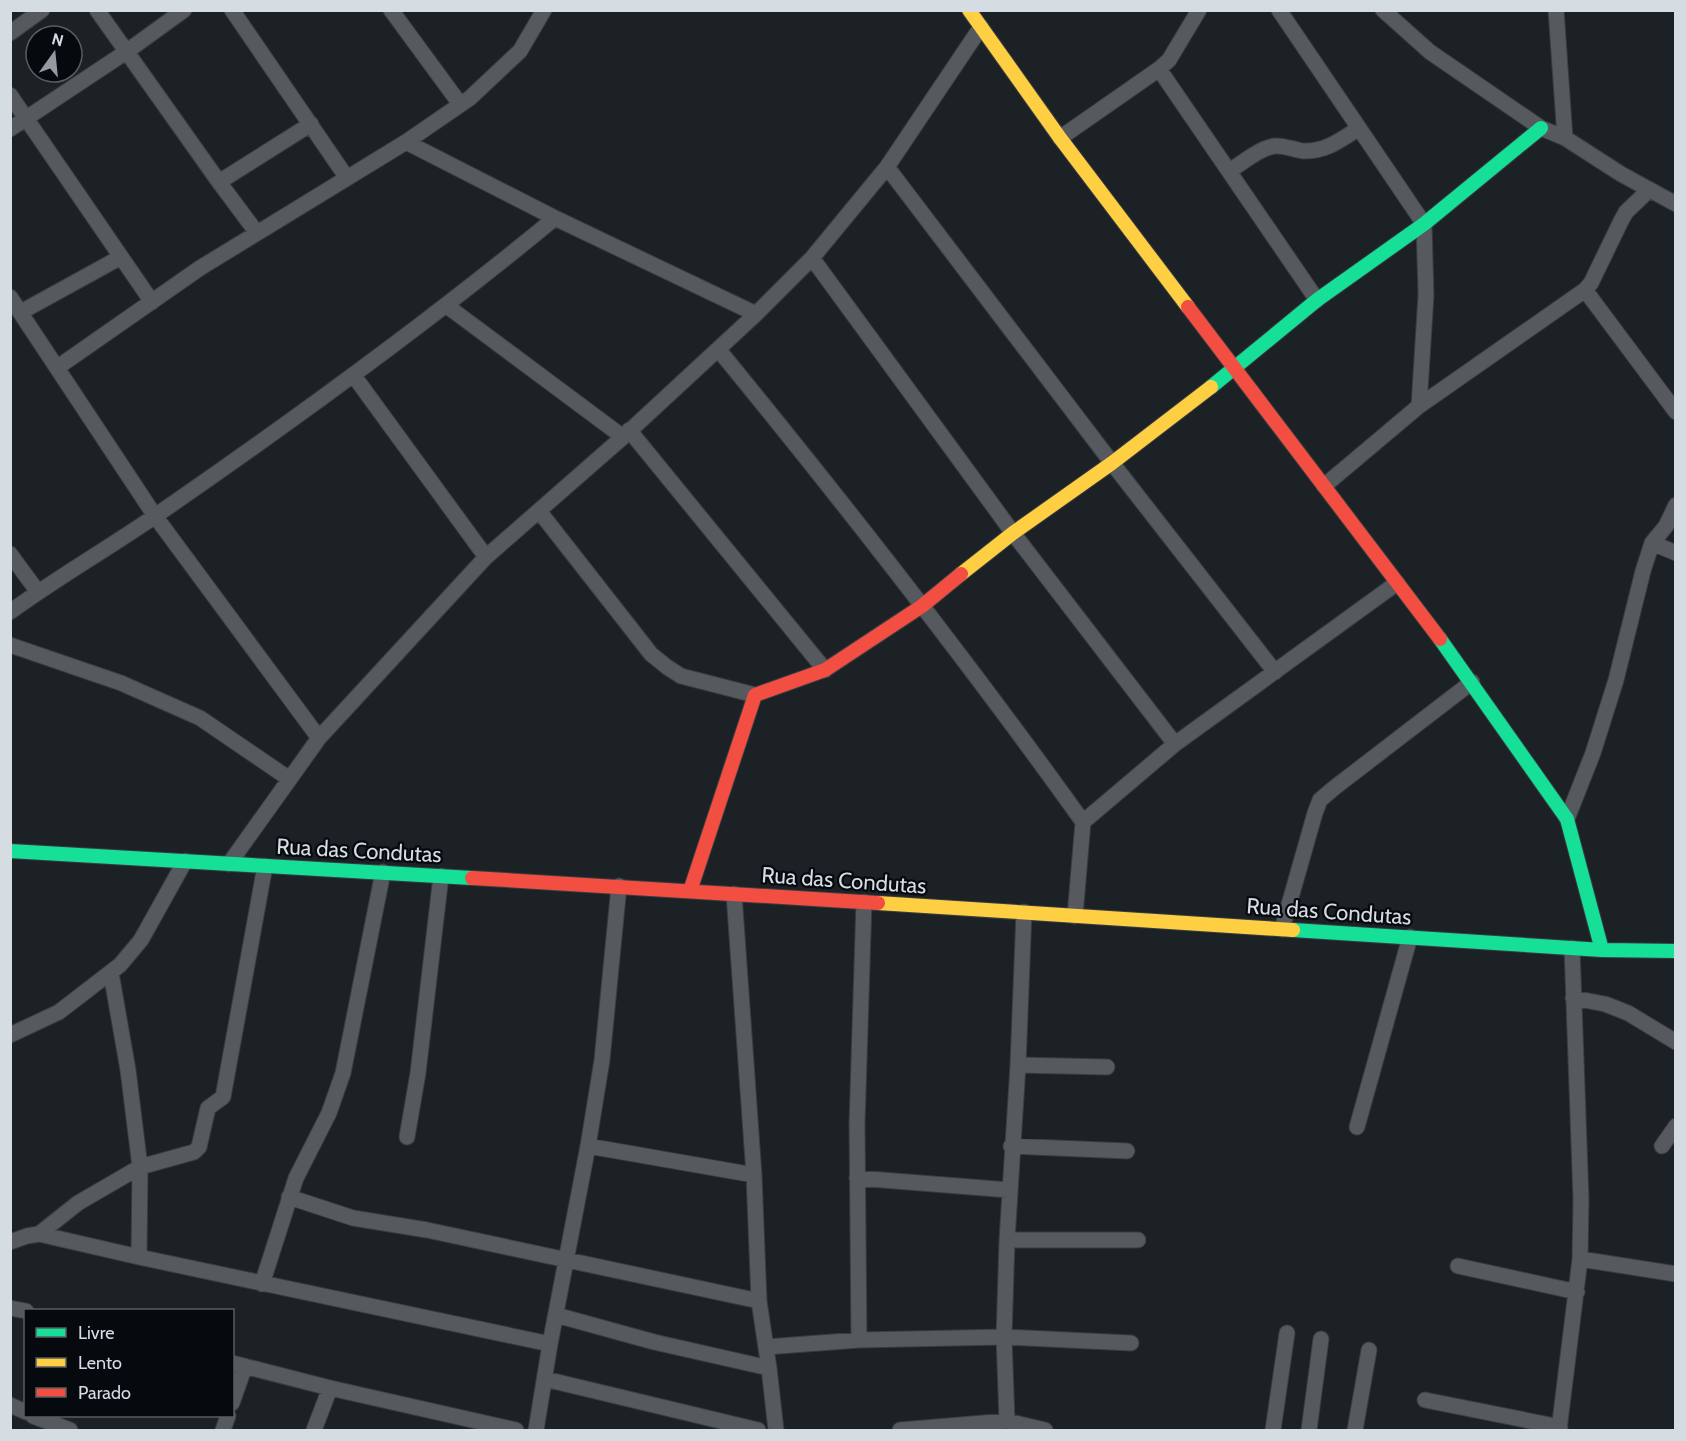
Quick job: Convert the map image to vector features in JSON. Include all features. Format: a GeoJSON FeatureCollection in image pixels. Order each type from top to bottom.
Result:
{"type":"FeatureCollection","features":[{"type":"Feature","properties":{"kind":"street"},"geometry":{"type":"LineString","coordinates":[[10,33],[42,10]]}},
{"type":"Feature","properties":{"kind":"street"},"geometry":{"type":"LineString","coordinates":[[97,10],[257,233]]}},
{"type":"Feature","properties":{"kind":"street"},"geometry":{"type":"LineString","coordinates":[[10,129],[126,52],[184,10]]}},
{"type":"Feature","properties":{"kind":"street"},"geometry":{"type":"LineString","coordinates":[[232,10],[347,178]]}},
{"type":"Feature","properties":{"kind":"street"},"geometry":{"type":"LineString","coordinates":[[391,10],[460,104]]}},
{"type":"Feature","properties":{"kind":"street"},"geometry":{"type":"LineString","coordinates":[[969,10],[1060,138],[1472,682],[1567,819],[1602,950]]}},
{"type":"Feature","properties":{"kind":"street"},"geometry":{"type":"LineString","coordinates":[[1060,138],[1169,60],[1199,10]]}},
{"type":"Feature","properties":{"kind":"street"},"geometry":{"type":"LineString","coordinates":[[1279,10],[1424,224],[1426,295],[1419,406]]}},
{"type":"Feature","properties":{"kind":"street"},"geometry":{"type":"LineString","coordinates":[[1383,10],[1430,52],[1541,128],[1565,138],[1648,191],[1676,204]]}},
{"type":"Feature","properties":{"kind":"street"},"geometry":{"type":"LineString","coordinates":[[1556,10],[1565,138]]}},
{"type":"Feature","properties":{"kind":"street"},"geometry":{"type":"LineString","coordinates":[[58,367],[200,268],[406,142],[460,104],[506,66],[520,51],[536,14]]}},
{"type":"Feature","properties":{"kind":"street"},"geometry":{"type":"LineString","coordinates":[[229,864],[288,778],[319,738],[486,557],[718,349],[812,258],[887,167],[981,27]]}},
{"type":"Feature","properties":{"kind":"street"},"geometry":{"type":"LineString","coordinates":[[1159,69],[1317,300]]}},
{"type":"Feature","properties":{"kind":"street"},"geometry":{"type":"LineString","coordinates":[[10,95],[152,302]]}},
{"type":"Feature","properties":{"kind":"street"},"geometry":{"type":"LineString","coordinates":[[219,183],[311,124]]}},
{"type":"Feature","properties":{"kind":"street"},"geometry":{"type":"LineString","coordinates":[[1229,171],[1276,146],[1303,151],[1321,149],[1336,143],[1359,128]]}},
{"type":"Feature","properties":{"kind":"street"},"geometry":{"type":"LineString","coordinates":[[538,511],[651,654],[667,668],[681,676],[755,695],[825,670],[922,606],[1013,533],[1112,463],[1317,300],[1424,224],[1541,128]]}},
{"type":"Feature","properties":{"kind":"street"},"geometry":{"type":"LineString","coordinates":[[406,142],[555,218],[756,314]]}},
{"type":"Feature","properties":{"kind":"street"},"geometry":{"type":"LineString","coordinates":[[887,167],[1112,463],[1275,672]]}},
{"type":"Feature","properties":{"kind":"street"},"geometry":{"type":"LineString","coordinates":[[1324,486],[1419,406],[1585,290],[1591,283],[1626,212],[1648,191]]}},
{"type":"Feature","properties":{"kind":"street"},"geometry":{"type":"LineString","coordinates":[[10,612],[155,516],[354,376],[447,306],[555,218]]}},
{"type":"Feature","properties":{"kind":"street"},"geometry":{"type":"LineString","coordinates":[[21,312],[121,257]]}},
{"type":"Feature","properties":{"kind":"street"},"geometry":{"type":"LineString","coordinates":[[812,258],[1013,533],[1175,744]]}},
{"type":"Feature","properties":{"kind":"street"},"geometry":{"type":"LineString","coordinates":[[1585,290],[1676,412]]}},
{"type":"Feature","properties":{"kind":"street"},"geometry":{"type":"LineString","coordinates":[[10,297],[155,516],[319,738]]}},
{"type":"Feature","properties":{"kind":"street"},"geometry":{"type":"LineString","coordinates":[[447,306],[626,433],[825,670]]}},
{"type":"Feature","properties":{"kind":"street"},"geometry":{"type":"LineString","coordinates":[[718,349],[809,460],[922,606],[1083,822],[1075,916]]}},
{"type":"Feature","properties":{"kind":"street"},"geometry":{"type":"LineString","coordinates":[[354,376],[486,557]]}},
{"type":"Feature","properties":{"kind":"street"},"geometry":{"type":"LineString","coordinates":[[1567,819],[1593,753],[1616,680],[1652,543],[1666,526],[1676,505]]}},
{"type":"Feature","properties":{"kind":"street"},"geometry":{"type":"LineString","coordinates":[[1652,543],[1676,553]]}},
{"type":"Feature","properties":{"kind":"street"},"geometry":{"type":"LineString","coordinates":[[10,554],[38,592]]}},
{"type":"Feature","properties":{"kind":"street"},"geometry":{"type":"LineString","coordinates":[[1083,822],[1175,744],[1397,584]]}},
{"type":"Feature","properties":{"kind":"street"},"geometry":{"type":"LineString","coordinates":[[10,645],[121,683],[200,718],[288,778]]}},
{"type":"Feature","properties":{"kind":"street"},"geometry":{"type":"LineString","coordinates":[[1282,929],[1320,800],[1472,682]]}},
{"type":"Feature","properties":{"kind":"street"},"geometry":{"type":"LineString","coordinates":[[690,891],[755,695]]}},
{"type":"Feature","properties":{"kind":"street","name":"Rua das Condutas"},"geometry":{"type":"LineString","coordinates":[[10,851],[619,886],[1602,950],[1676,951]]}},
{"type":"Feature","properties":{"kind":"street"},"geometry":{"type":"LineString","coordinates":[[10,1035],[59,1012],[120,965],[141,940],[185,861]]}},
{"type":"Feature","properties":{"kind":"street"},"geometry":{"type":"LineString","coordinates":[[39,1234],[78,1203],[140,1167],[199,1148],[208,1108],[223,1097],[265,866]]}},
{"type":"Feature","properties":{"kind":"street"},"geometry":{"type":"LineString","coordinates":[[262,1284],[296,1178],[329,1113],[343,1073],[383,872]]}},
{"type":"Feature","properties":{"kind":"street"},"geometry":{"type":"LineString","coordinates":[[407,1137],[418,1073],[441,876]]}},
{"type":"Feature","properties":{"kind":"street"},"geometry":{"type":"LineString","coordinates":[[536,1431],[602,1060],[619,886]]}},
{"type":"Feature","properties":{"kind":"street"},"geometry":{"type":"LineString","coordinates":[[734,894],[754,1175],[759,1301],[776,1431]]}},
{"type":"Feature","properties":{"kind":"street"},"geometry":{"type":"LineString","coordinates":[[859,1340],[856,1178],[864,902]]}},
{"type":"Feature","properties":{"kind":"street"},"geometry":{"type":"LineString","coordinates":[[1007,1421],[1004,1337],[1006,1240],[1018,1065],[1024,912]]}},
{"type":"Feature","properties":{"kind":"street"},"geometry":{"type":"LineString","coordinates":[[1357,1127],[1410,937]]}},
{"type":"Feature","properties":{"kind":"street"},"geometry":{"type":"LineString","coordinates":[[1425,1400],[1559,1429],[1580,1259],[1581,1199],[1572,948]]}},
{"type":"Feature","properties":{"kind":"street"},"geometry":{"type":"LineString","coordinates":[[111,973],[128,1070],[140,1167],[139,1257]]}},
{"type":"Feature","properties":{"kind":"street"},"geometry":{"type":"LineString","coordinates":[[1573,998],[1605,1004],[1628,1013],[1676,1042]]}},
{"type":"Feature","properties":{"kind":"street"},"geometry":{"type":"LineString","coordinates":[[1018,1065],[1107,1067]]}},
{"type":"Feature","properties":{"kind":"street"},"geometry":{"type":"LineString","coordinates":[[1662,1146],[1676,1126]]}},
{"type":"Feature","properties":{"kind":"street"},"geometry":{"type":"LineString","coordinates":[[588,1146],[754,1175]]}},
{"type":"Feature","properties":{"kind":"street"},"geometry":{"type":"LineString","coordinates":[[1011,1146],[1127,1151]]}},
{"type":"Feature","properties":{"kind":"street"},"geometry":{"type":"LineString","coordinates":[[856,1178],[1009,1190]]}},
{"type":"Feature","properties":{"kind":"street"},"geometry":{"type":"LineString","coordinates":[[289,1197],[353,1218],[427,1230],[759,1301]]}},
{"type":"Feature","properties":{"kind":"street"},"geometry":{"type":"LineString","coordinates":[[10,1242],[39,1234],[262,1284],[550,1344]]}},
{"type":"Feature","properties":{"kind":"street"},"geometry":{"type":"LineString","coordinates":[[1006,1240],[1138,1240]]}},
{"type":"Feature","properties":{"kind":"street"},"geometry":{"type":"LineString","coordinates":[[1580,1259],[1676,1274]]}},
{"type":"Feature","properties":{"kind":"street"},"geometry":{"type":"LineString","coordinates":[[1458,1266],[1577,1292]]}},
{"type":"Feature","properties":{"kind":"street"},"geometry":{"type":"LineString","coordinates":[[556,1315],[665,1344],[769,1368]]}},
{"type":"Feature","properties":{"kind":"street"},"geometry":{"type":"LineString","coordinates":[[1273,1431],[1287,1333]]}},
{"type":"Feature","properties":{"kind":"street"},"geometry":{"type":"LineString","coordinates":[[766,1347],[859,1340],[1004,1337],[1131,1343]]}},
{"type":"Feature","properties":{"kind":"street"},"geometry":{"type":"LineString","coordinates":[[1309,1431],[1322,1339]]}},
{"type":"Feature","properties":{"kind":"street"},"geometry":{"type":"LineString","coordinates":[[1355,1431],[1370,1350]]}},
{"type":"Feature","properties":{"kind":"street"},"geometry":{"type":"LineString","coordinates":[[234,1391],[239,1365],[516,1431]]}},
{"type":"Feature","properties":{"kind":"street"},"geometry":{"type":"LineString","coordinates":[[545,1379],[758,1431]]}},
{"type":"Feature","properties":{"kind":"street"},"geometry":{"type":"LineString","coordinates":[[314,1431],[330,1388]]}},
{"type":"Feature","properties":{"kind":"street"},"geometry":{"type":"LineString","coordinates":[[35,1417],[70,1431]]}},
{"type":"Feature","properties":{"kind":"street"},"geometry":{"type":"LineString","coordinates":[[900,1431],[1007,1421],[1040,1430]]}},
{"type":"Feature","properties":{"kind":"traffic: fast"},"geometry":{"type":"LineString","coordinates":[[1211,387],[1317,300],[1424,224],[1541,128]]}},
{"type":"Feature","properties":{"kind":"traffic: fast"},"geometry":{"type":"LineString","coordinates":[[1440,639],[1567,819],[1602,950]]}},
{"type":"Feature","properties":{"kind":"traffic: fast"},"geometry":{"type":"LineString","coordinates":[[10,851],[472,878]]}},
{"type":"Feature","properties":{"kind":"traffic: fast"},"geometry":{"type":"LineString","coordinates":[[1293,930],[1602,950],[1676,951]]}},
{"type":"Feature","properties":{"kind":"traffic: slow"},"geometry":{"type":"LineString","coordinates":[[969,10],[1060,138],[1188,307]]}},
{"type":"Feature","properties":{"kind":"traffic: slow"},"geometry":{"type":"LineString","coordinates":[[961,574],[1211,387]]}},
{"type":"Feature","properties":{"kind":"traffic: slow"},"geometry":{"type":"LineString","coordinates":[[878,903],[1293,930]]}},
{"type":"Feature","properties":{"kind":"traffic: jam"},"geometry":{"type":"LineString","coordinates":[[1188,307],[1440,639]]}},
{"type":"Feature","properties":{"kind":"traffic: jam"},"geometry":{"type":"LineString","coordinates":[[690,891],[755,695],[825,670],[922,606],[961,574]]}},
{"type":"Feature","properties":{"kind":"traffic: jam"},"geometry":{"type":"LineString","coordinates":[[472,878],[878,903]]}}]}
